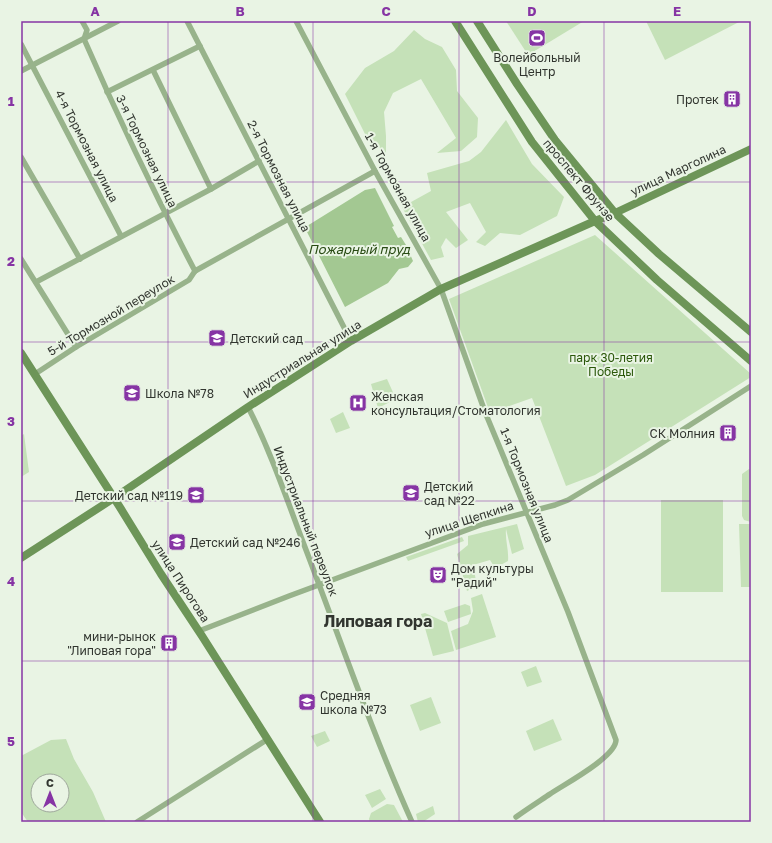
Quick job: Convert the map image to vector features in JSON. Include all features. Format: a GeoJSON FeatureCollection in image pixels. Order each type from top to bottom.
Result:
{"type":"FeatureCollection","features":[{"type":"Feature","properties":{"kind":"street","name":"3-я Тормозная улица"},"geometry":{"type":"LineString","coordinates":[[82,21],[87,30],[84,39],[107,92],[165,213],[195,271]]}},
{"type":"Feature","properties":{"kind":"street"},"geometry":{"type":"LineString","coordinates":[[21,72],[118,21]]}},
{"type":"Feature","properties":{"kind":"street","name":"2-я Тормозная улица"},"geometry":{"type":"LineString","coordinates":[[187,21],[351,341]]}},
{"type":"Feature","properties":{"kind":"street","name":"1-я Тормозная улица"},"geometry":{"type":"LineString","coordinates":[[296,21],[375,171],[441,289],[485,412],[568,612],[616,740],[616,744],[598,763],[516,817]]}},
{"type":"Feature","properties":{"kind":"street","name":"проспект Фрунзе"},"geometry":{"type":"LineString","coordinates":[[455,21],[532,142],[595,221],[657,280],[751,361]]}},
{"type":"Feature","properties":{"kind":"street","name":"проспект Фрунзе"},"geometry":{"type":"LineString","coordinates":[[477,21],[555,140],[615,213],[659,254],[751,332]]}},
{"type":"Feature","properties":{"kind":"street","name":"4-я Тормозная улица"},"geometry":{"type":"LineString","coordinates":[[21,44],[121,236]]}},
{"type":"Feature","properties":{"kind":"street"},"geometry":{"type":"LineString","coordinates":[[107,92],[200,46]]}},
{"type":"Feature","properties":{"kind":"street"},"geometry":{"type":"LineString","coordinates":[[153,70],[211,189]]}},
{"type":"Feature","properties":{"kind":"street","name":"улица Марголина"},"geometry":{"type":"LineString","coordinates":[[615,213],[751,149]]}},
{"type":"Feature","properties":{"kind":"street"},"geometry":{"type":"LineString","coordinates":[[21,157],[80,259]]}},
{"type":"Feature","properties":{"kind":"street"},"geometry":{"type":"LineString","coordinates":[[36,282],[211,189],[259,161]]}},
{"type":"Feature","properties":{"kind":"street","name":"5-й Тормозной переулок"},"geometry":{"type":"LineString","coordinates":[[35,374],[76,347],[189,280],[195,271],[375,171]]}},
{"type":"Feature","properties":{"kind":"street","name":"Индустриальная улица"},"geometry":{"type":"LineString","coordinates":[[21,558],[114,498],[248,407],[351,341],[441,289],[615,213]]}},
{"type":"Feature","properties":{"kind":"street"},"geometry":{"type":"LineString","coordinates":[[21,259],[76,347]]}},
{"type":"Feature","properties":{"kind":"street","name":"улица Пирогова"},"geometry":{"type":"LineString","coordinates":[[21,353],[161,574],[268,738],[320,822]]}},
{"type":"Feature","properties":{"kind":"street","name":"улица Щепкина"},"geometry":{"type":"LineString","coordinates":[[199,631],[319,584],[484,524],[555,505],[568,500],[644,455],[751,386]]}},
{"type":"Feature","properties":{"kind":"street","name":"Индустриальный переулок"},"geometry":{"type":"LineString","coordinates":[[248,407],[276,470],[353,679],[412,822]]}},
{"type":"Feature","properties":{"kind":"street"},"geometry":{"type":"LineString","coordinates":[[137,822],[268,738]]}},
{"type":"Feature","properties":{"kind":"green space","name":"Волейбольный Центр"},"geometry":{"type":"Polygon","coordinates":[[[506,21],[584,21],[528,55],[506,21]]]}},
{"type":"Feature","properties":{"kind":"green space"},"geometry":{"type":"Polygon","coordinates":[[[646,21],[741,21],[665,60],[646,21]]]}},
{"type":"Feature","properties":{"kind":"green space"},"geometry":{"type":"Polygon","coordinates":[[[414,30],[425,39],[442,47],[456,70],[457,91],[478,118],[477,137],[461,151],[437,153],[456,138],[421,79],[393,93],[384,112],[386,153],[367,138],[345,94],[365,68],[394,51],[414,30]]]}},
{"type":"Feature","properties":{"kind":"green space"},"geometry":{"type":"Polygon","coordinates":[[[506,120],[532,164],[564,197],[557,216],[520,235],[500,233],[485,246],[476,242],[486,232],[470,203],[446,212],[468,240],[456,248],[446,238],[441,247],[444,257],[431,260],[402,207],[431,191],[427,173],[469,161],[481,152],[506,120]]]}},
{"type":"Feature","properties":{"kind":"green space","name":"парк 30-летия Победы"},"geometry":{"type":"Polygon","coordinates":[[[595,235],[751,374],[751,377],[595,475],[566,486],[532,398],[490,413],[449,299],[595,235]]]}},
{"type":"Feature","properties":{"kind":"green space"},"geometry":{"type":"Polygon","coordinates":[[[387,379],[396,399],[378,408],[371,384],[387,379]]]}},
{"type":"Feature","properties":{"kind":"green space"},"geometry":{"type":"Polygon","coordinates":[[[343,412],[350,428],[336,433],[330,419],[343,412]]]}},
{"type":"Feature","properties":{"kind":"green space"},"geometry":{"type":"Polygon","coordinates":[[[24,434],[29,472],[21,477],[21,436],[24,434]]]}},
{"type":"Feature","properties":{"kind":"green space"},"geometry":{"type":"Polygon","coordinates":[[[751,469],[751,522],[744,520],[742,516],[742,474],[751,469]]]}},
{"type":"Feature","properties":{"kind":"green space"},"geometry":{"type":"Polygon","coordinates":[[[661,500],[723,500],[723,592],[661,592],[661,500]]]}},
{"type":"Feature","properties":{"kind":"green space"},"geometry":{"type":"Polygon","coordinates":[[[517,524],[524,549],[512,554],[506,529],[508,561],[495,568],[490,560],[473,565],[477,586],[467,591],[457,554],[468,545],[468,536],[517,524]]]}},
{"type":"Feature","properties":{"kind":"green space"},"geometry":{"type":"Polygon","coordinates":[[[739,524],[751,524],[751,587],[741,587],[739,524]]]}},
{"type":"Feature","properties":{"kind":"green space"},"geometry":{"type":"Polygon","coordinates":[[[462,537],[464,541],[408,561],[406,557],[462,537]]]}},
{"type":"Feature","properties":{"kind":"green space"},"geometry":{"type":"Polygon","coordinates":[[[482,594],[496,637],[456,650],[451,631],[468,624],[473,611],[471,598],[482,594]]]}},
{"type":"Feature","properties":{"kind":"green space"},"geometry":{"type":"Polygon","coordinates":[[[465,604],[470,606],[471,614],[448,622],[444,611],[465,604]]]}},
{"type":"Feature","properties":{"kind":"green space"},"geometry":{"type":"Polygon","coordinates":[[[425,613],[447,623],[454,651],[433,656],[421,614],[425,613]]]}},
{"type":"Feature","properties":{"kind":"green space"},"geometry":{"type":"Polygon","coordinates":[[[536,666],[542,682],[527,687],[521,672],[536,666]]]}},
{"type":"Feature","properties":{"kind":"green space"},"geometry":{"type":"Polygon","coordinates":[[[431,697],[441,723],[420,731],[410,705],[431,697]]]}},
{"type":"Feature","properties":{"kind":"green space"},"geometry":{"type":"Polygon","coordinates":[[[553,719],[562,740],[534,751],[526,731],[553,719]]]}},
{"type":"Feature","properties":{"kind":"green space"},"geometry":{"type":"Polygon","coordinates":[[[325,731],[330,741],[317,747],[311,736],[325,731]]]}},
{"type":"Feature","properties":{"kind":"green space"},"geometry":{"type":"Polygon","coordinates":[[[66,739],[74,759],[93,792],[106,822],[28,822],[21,812],[21,756],[51,740],[66,739]]]}},
{"type":"Feature","properties":{"kind":"green space"},"geometry":{"type":"Polygon","coordinates":[[[380,789],[386,799],[372,808],[365,795],[380,789]]]}},
{"type":"Feature","properties":{"kind":"green space"},"geometry":{"type":"Polygon","coordinates":[[[387,804],[394,805],[403,822],[370,822],[369,819],[371,813],[387,804]]]}},
{"type":"Feature","properties":{"kind":"green space"},"geometry":{"type":"Polygon","coordinates":[[[433,806],[435,814],[423,822],[418,822],[416,814],[433,806]]]}},
{"type":"Feature","properties":{"kind":"water","name":"Пожарный пруд"},"geometry":{"type":"Polygon","coordinates":[[[375,188],[394,226],[392,227],[398,238],[401,237],[406,245],[413,261],[408,267],[399,269],[388,283],[345,307],[307,232],[307,226],[365,190],[375,188]]]}},
{"type":"Feature","properties":{"kind":"place","name":"Волейбольный Центр"},"geometry":{"type":"Point","coordinates":[537,38]}},
{"type":"Feature","properties":{"kind":"place","name":"Протек"},"geometry":{"type":"Point","coordinates":[732,99]}},
{"type":"Feature","properties":{"kind":"place","name":"Детский сад"},"geometry":{"type":"Point","coordinates":[217,338]}},
{"type":"Feature","properties":{"kind":"place","name":"Школа №78"},"geometry":{"type":"Point","coordinates":[132,393]}},
{"type":"Feature","properties":{"kind":"place","name":"Женская консультация/Стоматология"},"geometry":{"type":"Point","coordinates":[358,403]}},
{"type":"Feature","properties":{"kind":"place","name":"СК Молния"},"geometry":{"type":"Point","coordinates":[728,433]}},
{"type":"Feature","properties":{"kind":"place","name":"Детский сад №22"},"geometry":{"type":"Point","coordinates":[411,493]}},
{"type":"Feature","properties":{"kind":"place","name":"Детский сад №119"},"geometry":{"type":"Point","coordinates":[196,495]}},
{"type":"Feature","properties":{"kind":"place","name":"Детский сад №246"},"geometry":{"type":"Point","coordinates":[177,542]}},
{"type":"Feature","properties":{"kind":"place","name":"Дом культуры \"Радий\""},"geometry":{"type":"Point","coordinates":[438,575]}},
{"type":"Feature","properties":{"kind":"place","name":"мини-рынок \"Липовая гора\""},"geometry":{"type":"Point","coordinates":[169,643]}},
{"type":"Feature","properties":{"kind":"place","name":"Средняя школа №73"},"geometry":{"type":"Point","coordinates":[307,702]}},
{"type":"Feature","properties":{"kind":"district","name":"Липовая гора"},"geometry":{"type":"Point","coordinates":[378,621]}}]}
